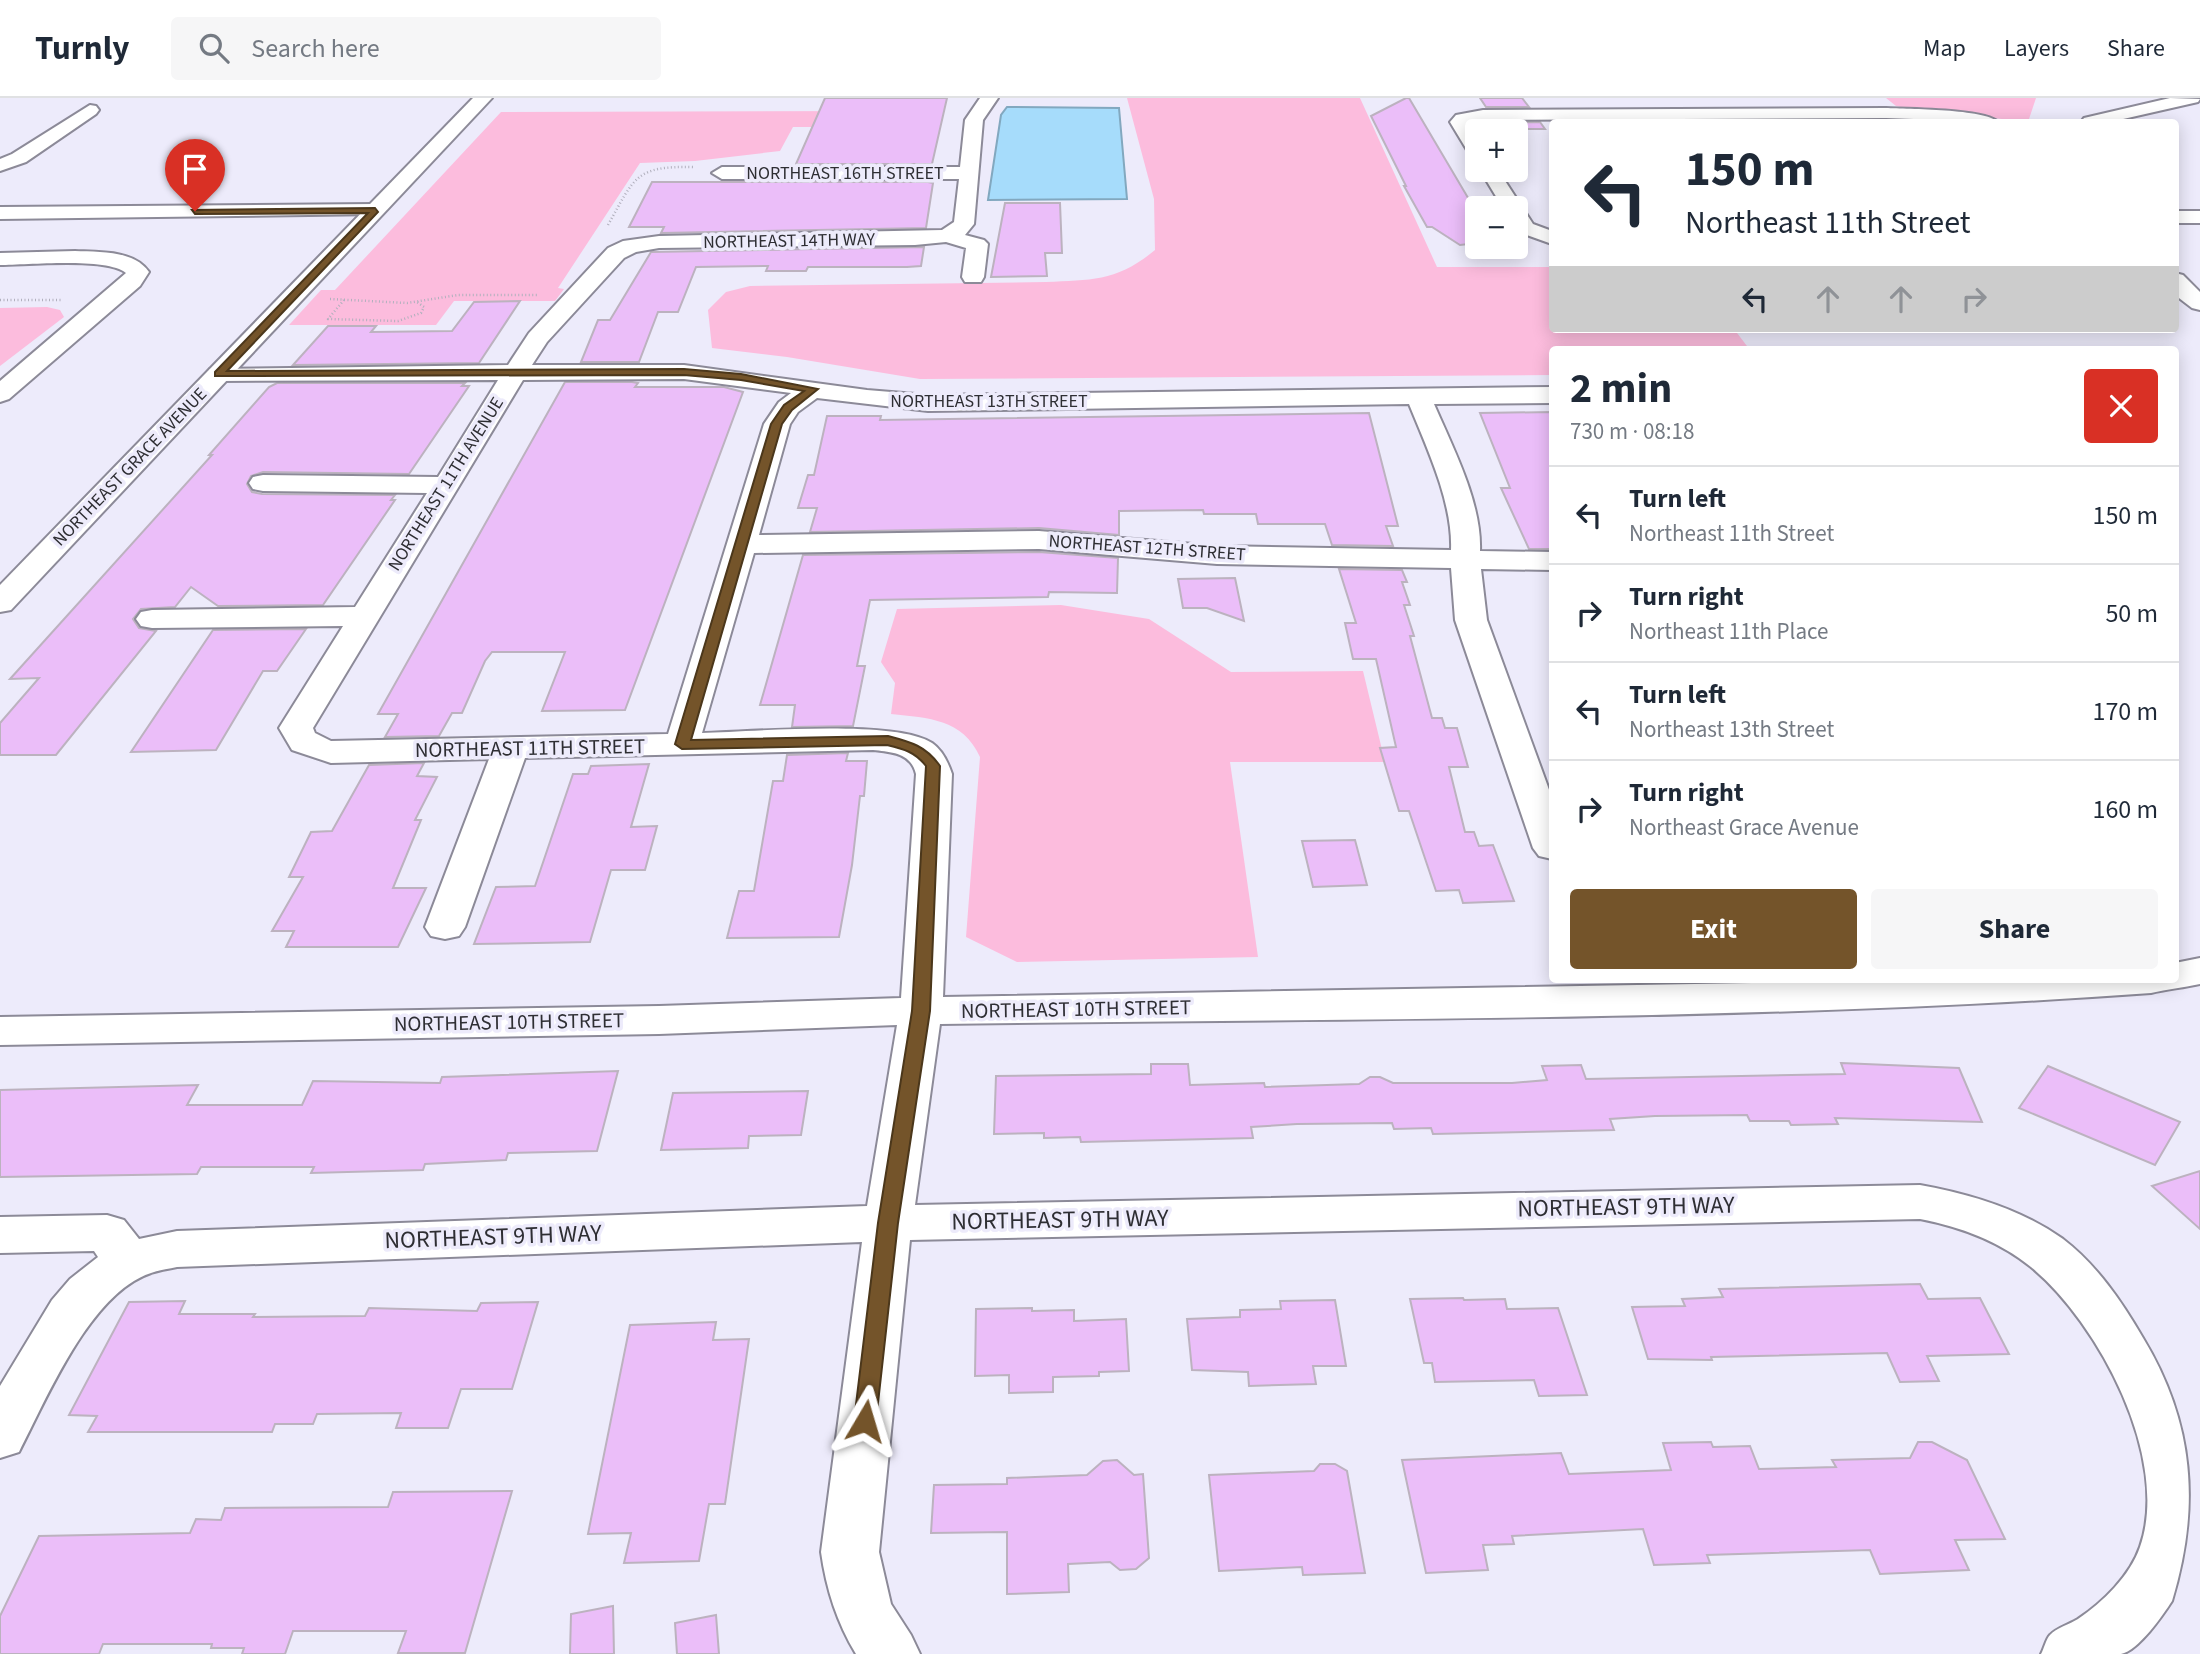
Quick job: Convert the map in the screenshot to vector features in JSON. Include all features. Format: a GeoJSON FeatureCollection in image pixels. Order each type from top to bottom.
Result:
{"type":"FeatureCollection","features":[{"type":"Feature","properties":{"kind":"street","name":"NORTHEAST GRACE AVENUE"},"geometry":{"type":"LineString","coordinates":[[0,603],[483,98]]}},
{"type":"Feature","properties":{"kind":"street"},"geometry":{"type":"LineString","coordinates":[[946,236],[957,231],[964,223],[974,120],[989,98]]}},
{"type":"Feature","properties":{"kind":"street"},"geometry":{"type":"LineString","coordinates":[[1636,98],[1657,119]]}},
{"type":"Feature","properties":{"kind":"street"},"geometry":{"type":"LineString","coordinates":[[1867,98],[1886,113]]}},
{"type":"Feature","properties":{"kind":"street"},"geometry":{"type":"LineString","coordinates":[[2103,119],[2192,98]]}},
{"type":"Feature","properties":{"kind":"street"},"geometry":{"type":"LineString","coordinates":[[0,165],[19,158],[90,110]]}},
{"type":"Feature","properties":{"kind":"street"},"geometry":{"type":"LineString","coordinates":[[1465,132],[1459,122],[1462,119],[1483,115],[1657,119],[1886,113],[1970,119]]}},
{"type":"Feature","properties":{"kind":"street","name":"NORTHEAST 16TH STREET"},"geometry":{"type":"LineString","coordinates":[[722,173],[768,165],[967,173]]}},
{"type":"Feature","properties":{"kind":"street"},"geometry":{"type":"LineString","coordinates":[[0,213],[375,210]]}},
{"type":"Feature","properties":{"kind":"street"},"geometry":{"type":"LineString","coordinates":[[2179,217],[2200,218]]}},
{"type":"Feature","properties":{"kind":"street"},"geometry":{"type":"LineString","coordinates":[[1528,229],[1549,237]]}},
{"type":"Feature","properties":{"kind":"street"},"geometry":{"type":"LineString","coordinates":[[946,236],[977,244],[973,277]]}},
{"type":"Feature","properties":{"kind":"street","name":"NORTHEAST 14TH WAY"},"geometry":{"type":"LineString","coordinates":[[631,246],[659,242],[915,239],[946,236]]}},
{"type":"Feature","properties":{"kind":"street","name":"NORTHEAST 11TH AVENUE"},"geometry":{"type":"LineString","coordinates":[[305,744],[298,736],[296,728],[300,718],[544,328],[616,253],[631,246]]}},
{"type":"Feature","properties":{"kind":"street"},"geometry":{"type":"LineString","coordinates":[[0,259],[104,259],[137,268],[136,276],[110,300],[0,394]]}},
{"type":"Feature","properties":{"kind":"street"},"geometry":{"type":"LineString","coordinates":[[2179,285],[2200,303]]}},
{"type":"Feature","properties":{"kind":"street","name":"NORTHEAST 13TH STREET"},"geometry":{"type":"LineString","coordinates":[[219,374],[684,372],[741,377],[886,401],[928,403],[1549,395]]}},
{"type":"Feature","properties":{"kind":"street"},"geometry":{"type":"LineString","coordinates":[[682,744],[779,418],[794,402],[813,389]]}},
{"type":"Feature","properties":{"kind":"street"},"geometry":{"type":"LineString","coordinates":[[1419,398],[1448,467],[1466,535],[1465,558],[1471,620],[1549,840]]}},
{"type":"Feature","properties":{"kind":"street"},"geometry":{"type":"LineString","coordinates":[[263,483],[446,485]]}},
{"type":"Feature","properties":{"kind":"street","name":"NORTHEAST 12TH STREET"},"geometry":{"type":"LineString","coordinates":[[741,544],[1039,540],[1217,555],[1549,561]]}},
{"type":"Feature","properties":{"kind":"street"},"geometry":{"type":"LineString","coordinates":[[152,619],[365,616]]}},
{"type":"Feature","properties":{"kind":"street","name":"NORTHEAST 11TH STREET"},"geometry":{"type":"LineString","coordinates":[[305,744],[316,749],[340,752],[873,740],[901,743],[923,753],[933,766],[934,774],[921,1011]]}},
{"type":"Feature","properties":{"kind":"street"},"geometry":{"type":"LineString","coordinates":[[445,927],[511,748]]}},
{"type":"Feature","properties":{"kind":"street"},"geometry":{"type":"LineString","coordinates":[[2179,975],[2200,971]]}},
{"type":"Feature","properties":{"kind":"street","name":"NORTHEAST 10TH STREET"},"geometry":{"type":"LineString","coordinates":[[0,1031],[659,1020],[1603,991],[1981,992],[2108,983]]}},
{"type":"Feature","properties":{"kind":"street"},"geometry":{"type":"LineString","coordinates":[[890,1654],[874,1634],[860,1607],[853,1581],[850,1549],[888,1223],[921,1011]]}},
{"type":"Feature","properties":{"kind":"street","name":"NORTHEAST 9TH WAY"},"geometry":{"type":"LineString","coordinates":[[0,1436],[66,1318],[93,1286],[129,1262],[177,1248],[888,1223],[1895,1200],[1943,1206],[1989,1220],[2028,1241],[2062,1266],[2099,1308],[2141,1380],[2171,1452],[2177,1493],[2174,1529],[2164,1562],[2147,1594],[2122,1622],[2090,1645],[2071,1654]]}},
{"type":"Feature","properties":{"kind":"street"},"geometry":{"type":"LineString","coordinates":[[0,1235],[107,1233],[129,1262]]}},
{"type":"Feature","properties":{"kind":"path"},"geometry":{"type":"LineString","coordinates":[[631,246],[606,230],[619,206],[645,171],[667,167],[714,167],[722,173]]}},
{"type":"Feature","properties":{"kind":"path"},"geometry":{"type":"LineString","coordinates":[[287,301],[345,299],[417,302],[458,295],[575,297]]}},
{"type":"Feature","properties":{"kind":"path"},"geometry":{"type":"LineString","coordinates":[[345,299],[328,319],[398,321],[421,313],[424,307],[417,302]]}},
{"type":"Feature","properties":{"kind":"path"},"geometry":{"type":"LineString","coordinates":[[0,300],[110,300]]}},
{"type":"Feature","properties":{"kind":"shaded area"},"geometry":{"type":"Polygon","coordinates":[[[1127,98],[1360,98],[1437,267],[1549,267],[1549,333],[1737,333],[1747,346],[1549,346],[1549,375],[920,379],[787,357],[712,348],[708,310],[726,292],[750,286],[1077,281],[1116,273],[1129,268],[1155,250],[1154,199],[1127,98]]]}},
{"type":"Feature","properties":{"kind":"shaded area"},"geometry":{"type":"Polygon","coordinates":[[[1886,98],[2036,98],[2029,119],[2002,119],[1896,106],[1886,98]]]}},
{"type":"Feature","properties":{"kind":"shaded area"},"geometry":{"type":"Polygon","coordinates":[[[886,111],[881,127],[793,127],[780,151],[695,161],[640,163],[558,288],[564,289],[555,301],[454,301],[436,325],[289,325],[321,290],[335,290],[501,112],[886,111]]]}},
{"type":"Feature","properties":{"kind":"shaded area"},"geometry":{"type":"Polygon","coordinates":[[[47,307],[60,310],[64,317],[0,366],[0,308],[47,307]]]}},
{"type":"Feature","properties":{"kind":"shaded area"},"geometry":{"type":"Polygon","coordinates":[[[1061,605],[1149,619],[1231,672],[1363,671],[1385,762],[1230,762],[1258,957],[1017,962],[966,937],[980,757],[973,744],[954,728],[931,719],[891,714],[895,683],[881,662],[897,609],[1061,605]]]}},
{"type":"Feature","properties":{"kind":"water"},"geometry":{"type":"Polygon","coordinates":[[[1007,107],[1119,108],[1127,199],[988,200],[1001,115],[1007,107]]]}},
{"type":"Feature","properties":{"kind":"building"},"geometry":{"type":"Polygon","coordinates":[[[825,98],[947,98],[932,164],[796,164],[825,98]]]}},
{"type":"Feature","properties":{"kind":"building"},"geometry":{"type":"Polygon","coordinates":[[[1409,98],[1467,196],[1465,244],[1460,245],[1432,227],[1427,227],[1371,116],[1409,98]]]}},
{"type":"Feature","properties":{"kind":"building"},"geometry":{"type":"Polygon","coordinates":[[[1480,98],[1522,98],[1529,107],[1486,107],[1480,98]]]}},
{"type":"Feature","properties":{"kind":"building"},"geometry":{"type":"Polygon","coordinates":[[[1528,122],[1540,122],[1545,129],[1528,129],[1528,122]]]}},
{"type":"Feature","properties":{"kind":"building"},"geometry":{"type":"Polygon","coordinates":[[[652,182],[933,183],[926,228],[661,233],[664,227],[629,227],[652,182]]]}},
{"type":"Feature","properties":{"kind":"building"},"geometry":{"type":"Polygon","coordinates":[[[1005,203],[1060,203],[1062,253],[1045,253],[1047,276],[991,277],[1005,203]]]}},
{"type":"Feature","properties":{"kind":"building"},"geometry":{"type":"Polygon","coordinates":[[[924,247],[921,266],[808,267],[806,271],[766,271],[768,266],[696,267],[678,312],[658,312],[639,362],[581,362],[598,320],[610,320],[651,252],[924,247]]]}},
{"type":"Feature","properties":{"kind":"building"},"geometry":{"type":"Polygon","coordinates":[[[520,301],[479,363],[293,365],[328,326],[376,326],[371,332],[452,331],[474,302],[520,301]]]}},
{"type":"Feature","properties":{"kind":"building"},"geometry":{"type":"Polygon","coordinates":[[[565,382],[638,383],[635,387],[724,387],[743,392],[625,710],[542,711],[565,652],[492,652],[485,661],[462,713],[452,713],[439,736],[385,737],[398,714],[378,714],[565,382]]]}},
{"type":"Feature","properties":{"kind":"building"},"geometry":{"type":"Polygon","coordinates":[[[277,383],[465,383],[462,386],[469,386],[409,474],[263,472],[251,476],[247,484],[252,492],[262,494],[395,495],[391,500],[395,500],[323,605],[218,606],[191,587],[175,607],[141,609],[133,619],[139,628],[156,631],[56,755],[0,755],[0,723],[39,678],[10,679],[212,455],[209,455],[269,387],[277,383]]]}},
{"type":"Feature","properties":{"kind":"building"},"geometry":{"type":"Polygon","coordinates":[[[1549,412],[1549,549],[1529,549],[1501,488],[1510,488],[1480,413],[1549,412]]]}},
{"type":"Feature","properties":{"kind":"building"},"geometry":{"type":"Polygon","coordinates":[[[1369,413],[1398,526],[1386,526],[1393,546],[1332,545],[1325,524],[1258,524],[1256,514],[1204,514],[1203,510],[1119,511],[1119,535],[1039,528],[810,532],[817,508],[798,508],[808,475],[814,475],[827,416],[881,416],[880,420],[1369,413]]]}},
{"type":"Feature","properties":{"kind":"building"},"geometry":{"type":"Polygon","coordinates":[[[1039,552],[1118,558],[1117,593],[1049,592],[1048,597],[870,600],[857,666],[865,666],[853,726],[792,727],[795,705],[760,705],[803,555],[1039,552]]]}},
{"type":"Feature","properties":{"kind":"building"},"geometry":{"type":"Polygon","coordinates":[[[1339,569],[1402,570],[1407,582],[1402,582],[1410,605],[1404,605],[1414,636],[1410,636],[1432,718],[1442,718],[1445,728],[1457,728],[1468,767],[1449,767],[1465,832],[1474,832],[1479,846],[1493,845],[1514,901],[1463,903],[1459,890],[1436,891],[1409,811],[1399,811],[1380,748],[1396,747],[1376,659],[1353,659],[1345,623],[1356,623],[1339,569]]]}},
{"type":"Feature","properties":{"kind":"building"},"geometry":{"type":"Polygon","coordinates":[[[1235,578],[1244,621],[1207,608],[1183,608],[1178,579],[1235,578]]]}},
{"type":"Feature","properties":{"kind":"building"},"geometry":{"type":"Polygon","coordinates":[[[306,629],[277,671],[263,671],[216,750],[131,752],[213,630],[306,629]]]}},
{"type":"Feature","properties":{"kind":"building"},"geometry":{"type":"Polygon","coordinates":[[[848,753],[846,761],[867,761],[864,796],[860,796],[852,865],[839,937],[727,938],[739,891],[754,891],[773,781],[783,781],[787,755],[848,753]]]}},
{"type":"Feature","properties":{"kind":"building"},"geometry":{"type":"Polygon","coordinates":[[[424,763],[417,776],[437,777],[415,820],[421,820],[393,888],[426,888],[398,947],[286,947],[294,931],[272,931],[303,877],[289,877],[311,832],[332,831],[369,765],[424,763]]]}},
{"type":"Feature","properties":{"kind":"building"},"geometry":{"type":"Polygon","coordinates":[[[649,764],[631,827],[657,826],[645,870],[611,870],[590,942],[474,944],[496,887],[535,886],[573,774],[588,774],[591,766],[649,764]]]}},
{"type":"Feature","properties":{"kind":"building"},"geometry":{"type":"Polygon","coordinates":[[[1355,840],[1367,885],[1313,887],[1302,841],[1355,840]]]}},
{"type":"Feature","properties":{"kind":"building"},"geometry":{"type":"Polygon","coordinates":[[[1841,1063],[1959,1068],[1982,1122],[1835,1118],[1838,1124],[1791,1125],[1789,1121],[1750,1121],[1747,1115],[1655,1116],[1610,1119],[1614,1130],[1433,1134],[1431,1128],[1394,1129],[1392,1123],[1297,1124],[1251,1127],[1253,1138],[1081,1142],[1080,1137],[1044,1138],[1044,1133],[994,1134],[996,1076],[1151,1074],[1151,1064],[1188,1064],[1190,1085],[1264,1083],[1265,1087],[1359,1084],[1370,1077],[1380,1077],[1393,1083],[1512,1083],[1547,1080],[1542,1066],[1581,1065],[1586,1079],[1845,1074],[1841,1063]]]}},
{"type":"Feature","properties":{"kind":"building"},"geometry":{"type":"Polygon","coordinates":[[[2048,1066],[2180,1122],[2155,1165],[2019,1108],[2048,1066]]]}},
{"type":"Feature","properties":{"kind":"building"},"geometry":{"type":"Polygon","coordinates":[[[618,1071],[597,1151],[508,1153],[506,1160],[425,1164],[423,1170],[311,1173],[314,1167],[201,1167],[197,1174],[0,1177],[0,1090],[198,1085],[187,1105],[302,1105],[313,1081],[440,1083],[442,1077],[618,1071]]]}},
{"type":"Feature","properties":{"kind":"building"},"geometry":{"type":"Polygon","coordinates":[[[808,1091],[801,1135],[749,1136],[748,1148],[661,1150],[673,1093],[808,1091]]]}},
{"type":"Feature","properties":{"kind":"building"},"geometry":{"type":"Polygon","coordinates":[[[2200,1171],[2200,1229],[2152,1186],[2200,1171]]]}},
{"type":"Feature","properties":{"kind":"building"},"geometry":{"type":"Polygon","coordinates":[[[1920,1284],[1928,1299],[1980,1298],[2009,1354],[1927,1356],[1939,1381],[1900,1382],[1887,1353],[1711,1357],[1712,1360],[1648,1359],[1632,1307],[1685,1306],[1682,1299],[1723,1297],[1719,1289],[1920,1284]]]}},
{"type":"Feature","properties":{"kind":"building"},"geometry":{"type":"Polygon","coordinates":[[[1410,1299],[1505,1299],[1507,1309],[1558,1308],[1587,1395],[1539,1396],[1534,1380],[1435,1382],[1432,1363],[1424,1363],[1410,1299]]]}},
{"type":"Feature","properties":{"kind":"building"},"geometry":{"type":"Polygon","coordinates":[[[1335,1300],[1346,1366],[1313,1366],[1316,1384],[1249,1386],[1248,1372],[1192,1370],[1187,1319],[1240,1317],[1240,1310],[1281,1309],[1280,1301],[1335,1300]]]}},
{"type":"Feature","properties":{"kind":"building"},"geometry":{"type":"Polygon","coordinates":[[[185,1301],[179,1314],[255,1314],[253,1317],[365,1316],[369,1308],[477,1311],[481,1303],[538,1302],[512,1389],[461,1389],[448,1428],[396,1428],[401,1413],[317,1414],[313,1424],[275,1424],[272,1432],[88,1432],[97,1416],[69,1415],[129,1302],[185,1301]]]}},
{"type":"Feature","properties":{"kind":"building"},"geometry":{"type":"Polygon","coordinates":[[[1032,1308],[1032,1311],[1074,1310],[1074,1321],[1126,1319],[1129,1371],[1099,1372],[1099,1376],[1053,1377],[1053,1392],[1009,1393],[1009,1375],[975,1376],[976,1309],[1032,1308]]]}},
{"type":"Feature","properties":{"kind":"building"},"geometry":{"type":"Polygon","coordinates":[[[716,1322],[713,1340],[749,1339],[725,1504],[709,1504],[699,1561],[624,1563],[631,1533],[588,1534],[630,1325],[716,1322]]]}},
{"type":"Feature","properties":{"kind":"building"},"geometry":{"type":"Polygon","coordinates":[[[1711,1442],[1713,1447],[1750,1446],[1759,1469],[1836,1467],[1832,1460],[1910,1458],[1918,1442],[1932,1442],[1967,1460],[2005,1539],[1955,1540],[1969,1570],[1880,1574],[1870,1550],[1707,1555],[1710,1563],[1654,1565],[1643,1529],[1512,1536],[1514,1544],[1483,1545],[1488,1570],[1426,1573],[1402,1460],[1561,1453],[1569,1474],[1671,1470],[1663,1443],[1711,1442]]]}},
{"type":"Feature","properties":{"kind":"building"},"geometry":{"type":"Polygon","coordinates":[[[1117,1460],[1134,1475],[1143,1474],[1149,1558],[1136,1569],[1120,1570],[1110,1562],[1068,1564],[1069,1592],[1007,1594],[1007,1532],[931,1533],[934,1485],[1007,1484],[1007,1478],[1087,1475],[1103,1461],[1117,1460]]]}},
{"type":"Feature","properties":{"kind":"building"},"geometry":{"type":"Polygon","coordinates":[[[1320,1464],[1335,1464],[1347,1471],[1365,1573],[1303,1575],[1302,1567],[1219,1571],[1209,1475],[1314,1471],[1320,1464]]]}},
{"type":"Feature","properties":{"kind":"building"},"geometry":{"type":"Polygon","coordinates":[[[512,1491],[465,1653],[398,1653],[406,1631],[293,1631],[285,1654],[242,1654],[244,1648],[211,1648],[212,1644],[103,1644],[99,1654],[0,1654],[0,1616],[39,1536],[190,1533],[196,1519],[221,1520],[225,1508],[388,1507],[393,1492],[512,1491]]]}},
{"type":"Feature","properties":{"kind":"building"},"geometry":{"type":"Polygon","coordinates":[[[613,1606],[614,1654],[570,1654],[571,1614],[613,1606]]]}},
{"type":"Feature","properties":{"kind":"building"},"geometry":{"type":"Polygon","coordinates":[[[716,1615],[719,1654],[677,1654],[675,1623],[716,1615]]]}},
{"type":"Feature","properties":{"kind":"route"},"geometry":{"type":"LineString","coordinates":[[195,211],[375,210],[219,374],[684,372],[741,377],[813,389],[788,407],[779,418],[682,744],[888,740],[913,747],[923,753],[933,766],[921,1011],[888,1223],[865,1421]]}}]}
